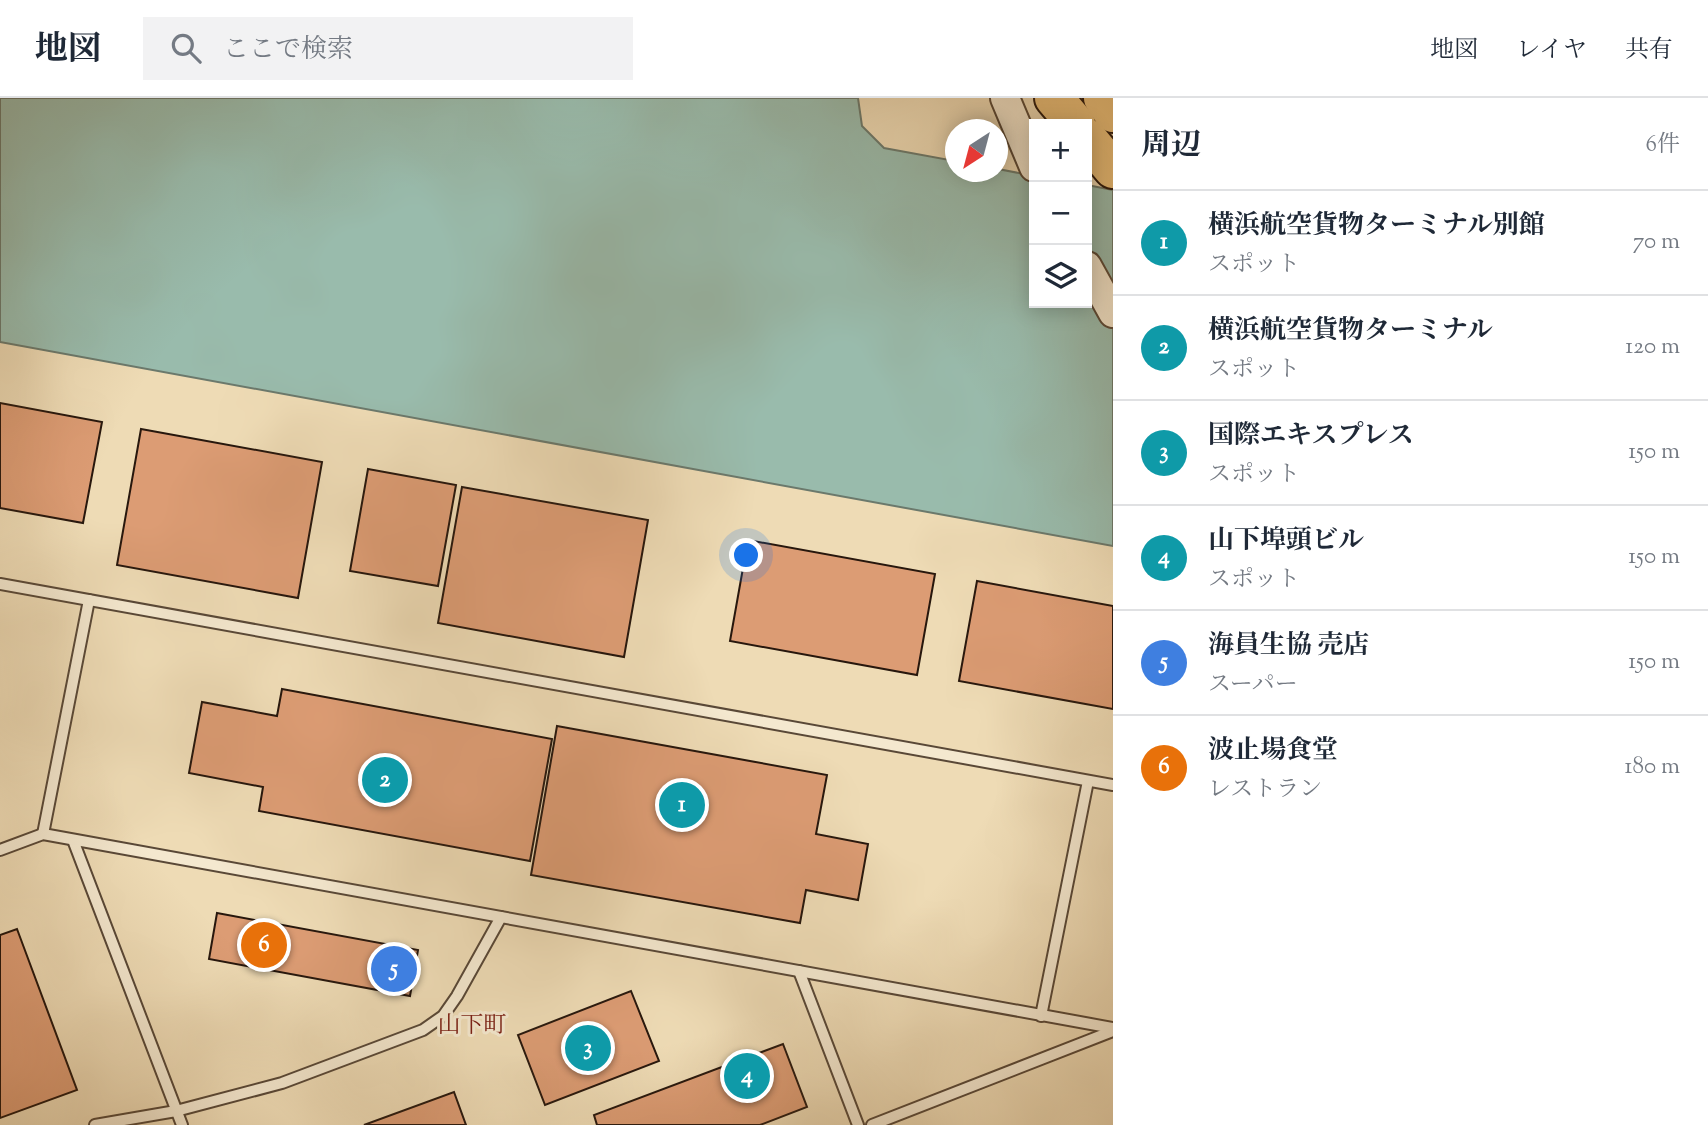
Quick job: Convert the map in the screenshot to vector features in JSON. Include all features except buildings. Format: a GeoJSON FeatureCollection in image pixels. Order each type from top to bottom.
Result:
{"type":"FeatureCollection","features":[{"type":"Feature","properties":{"kind":"highway"},"geometry":{"type":"LineString","coordinates":[[1054,98],[1072,119]]}},
{"type":"Feature","properties":{"kind":"highway"},"geometry":{"type":"LineString","coordinates":[[1102,98],[1113,113]]}},
{"type":"Feature","properties":{"kind":"highway"},"geometry":{"type":"LineString","coordinates":[[1092,144],[1113,169]]}},
{"type":"Feature","properties":{"kind":"street"},"geometry":{"type":"LineString","coordinates":[[1005,98],[1029,156]]}},
{"type":"Feature","properties":{"kind":"street"},"geometry":{"type":"LineString","coordinates":[[1092,275],[1113,313]]}},
{"type":"Feature","properties":{"kind":"lane"},"geometry":{"type":"LineString","coordinates":[[0,584],[1113,785]]}},
{"type":"Feature","properties":{"kind":"lane"},"geometry":{"type":"LineString","coordinates":[[43,834],[89,600]]}},
{"type":"Feature","properties":{"kind":"lane"},"geometry":{"type":"LineString","coordinates":[[1041,1016],[1088,781]]}},
{"type":"Feature","properties":{"kind":"lane"},"geometry":{"type":"LineString","coordinates":[[0,850],[43,834],[1113,1029]]}},
{"type":"Feature","properties":{"kind":"lane"},"geometry":{"type":"LineString","coordinates":[[73,840],[182,1125]]}},
{"type":"Feature","properties":{"kind":"lane"},"geometry":{"type":"LineString","coordinates":[[95,1125],[176,1111],[282,1083],[423,1030],[443,1016],[457,996],[502,917]]}},
{"type":"Feature","properties":{"kind":"lane"},"geometry":{"type":"LineString","coordinates":[[799,971],[858,1125]]}},
{"type":"Feature","properties":{"kind":"lane"},"geometry":{"type":"LineString","coordinates":[[872,1125],[1113,1029]]}},
{"type":"Feature","properties":{"kind":"shaded area"},"geometry":{"type":"Polygon","coordinates":[[[0,98],[858,98],[862,126],[884,148],[945,159],[945,182],[1008,182],[1008,171],[1029,175],[1029,308],[1092,308],[1092,186],[1113,190],[1113,546],[0,342],[0,98]]]}},
{"type":"Feature","properties":{"kind":"place","name":"横浜航空貨物ターミナル"},"geometry":{"type":"Point","coordinates":[385,780]}},
{"type":"Feature","properties":{"kind":"place","name":"横浜航空貨物ターミナル別館"},"geometry":{"type":"Point","coordinates":[682,805]}},
{"type":"Feature","properties":{"kind":"place","name":"波止場食堂"},"geometry":{"type":"Point","coordinates":[264,945]}},
{"type":"Feature","properties":{"kind":"place","name":"海員生協 売店"},"geometry":{"type":"Point","coordinates":[394,969]}},
{"type":"Feature","properties":{"kind":"place","name":"国際エキスプレス"},"geometry":{"type":"Point","coordinates":[588,1048]}},
{"type":"Feature","properties":{"kind":"place","name":"山下埠頭ビル"},"geometry":{"type":"Point","coordinates":[747,1076]}},
{"type":"Feature","properties":{"kind":"district","name":"山下町"},"geometry":{"type":"Point","coordinates":[472,1026]}}]}
